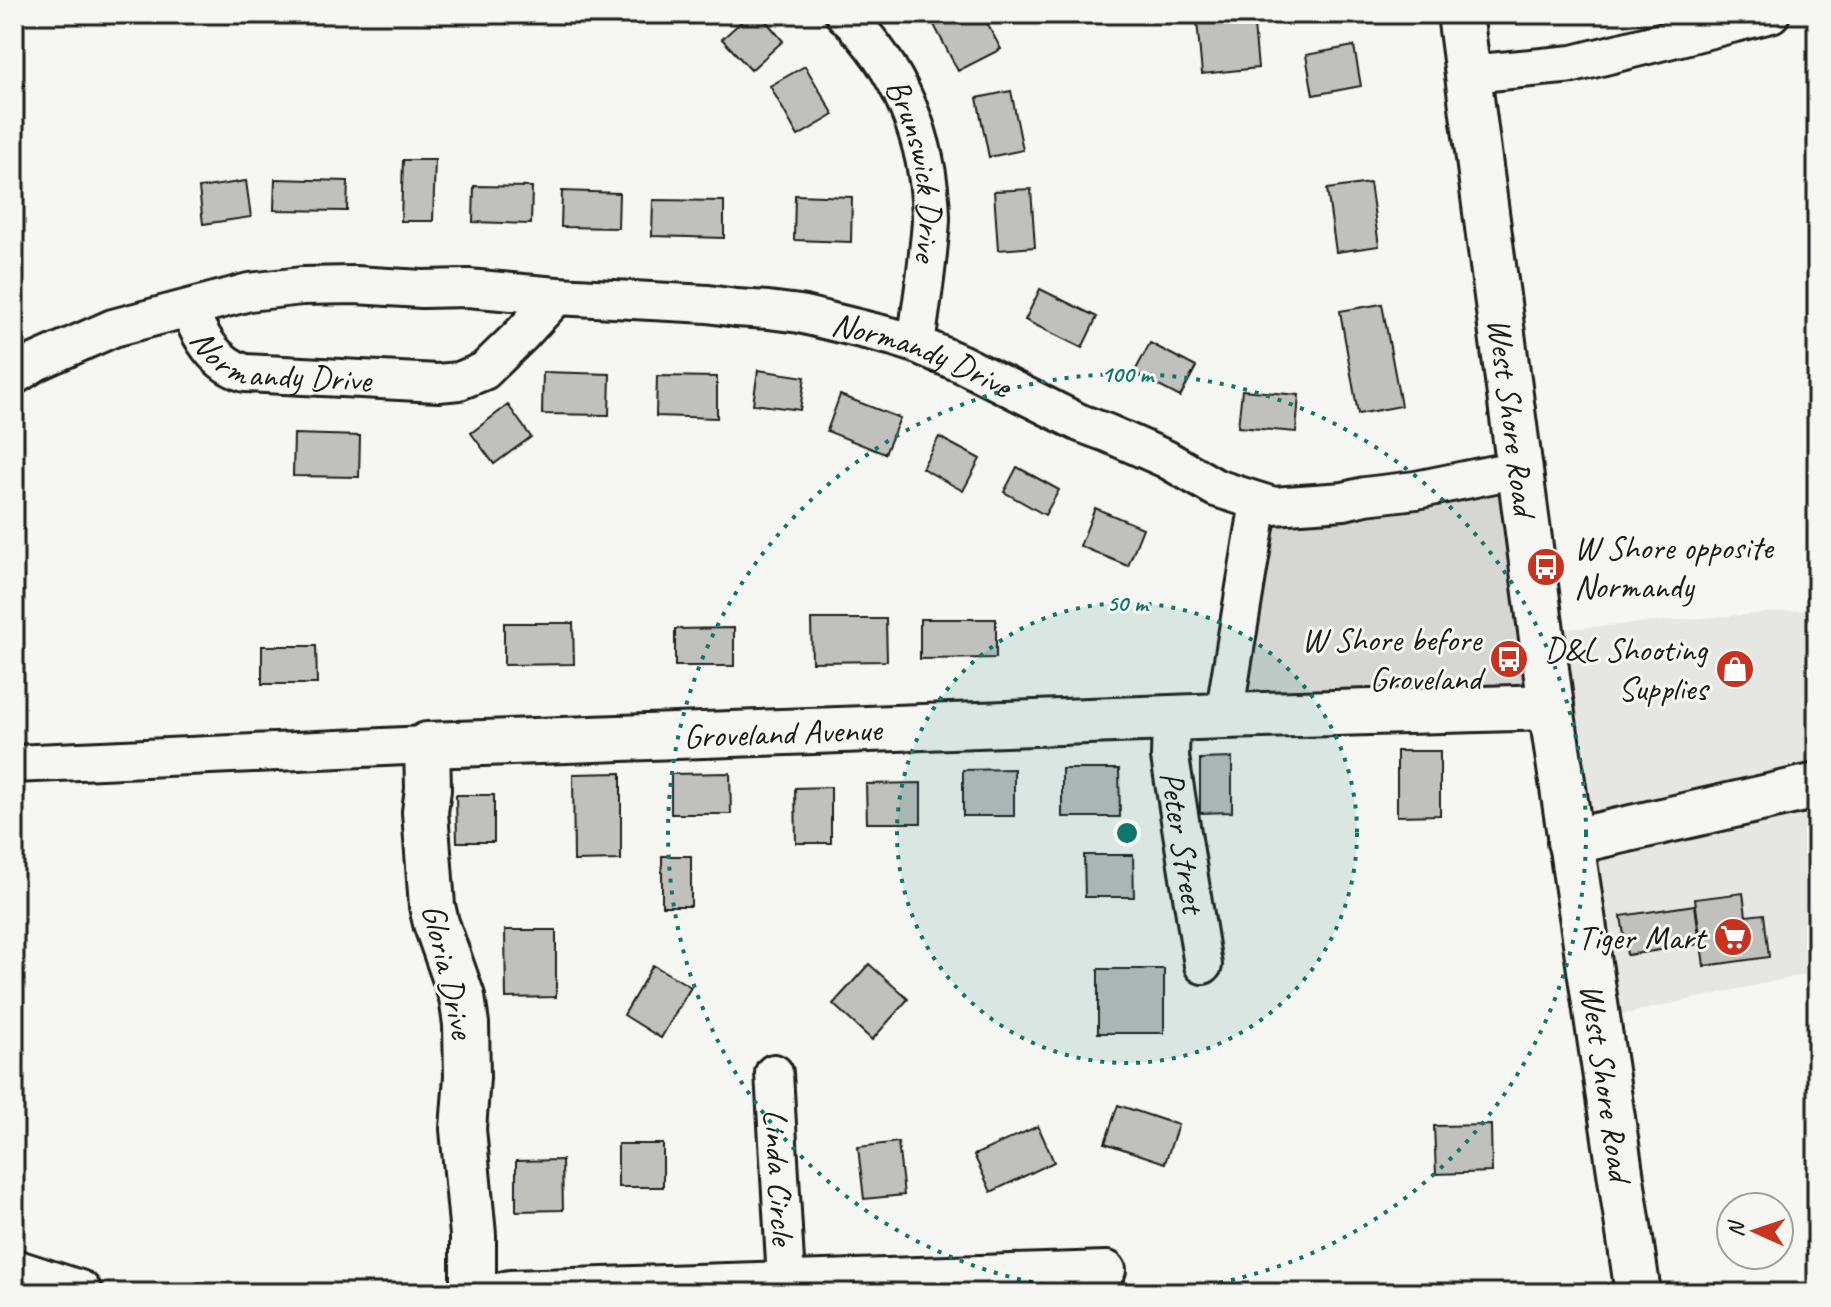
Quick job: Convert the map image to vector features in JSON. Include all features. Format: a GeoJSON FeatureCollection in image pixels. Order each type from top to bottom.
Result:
{"type":"FeatureCollection","features":[{"type":"Feature","properties":{"kind":"street","name":"Brunswick Drive"},"geometry":{"type":"LineString","coordinates":[[844,14],[880,53],[902,92],[923,152],[931,219],[916,344]]}},
{"type":"Feature","properties":{"kind":"street","name":"West Shore Road"},"geometry":{"type":"LineString","coordinates":[[1460,14],[1551,707],[1638,1293]]}},
{"type":"Feature","properties":{"kind":"street"},"geometry":{"type":"LineString","coordinates":[[1469,74],[1573,64],[1771,14]]}},
{"type":"Feature","properties":{"kind":"street","name":"Normandy Drive"},"geometry":{"type":"LineString","coordinates":[[14,376],[36,362],[113,328],[249,292],[302,286],[468,288],[768,310],[868,330],[916,344],[1080,423],[1166,459],[1216,488],[1273,506],[1344,501],[1519,469]]}},
{"type":"Feature","properties":{"kind":"street","name":"Normandy Drive"},"geometry":{"type":"LineString","coordinates":[[189,309],[207,345],[222,363],[234,370],[438,383],[459,381],[484,371],[557,296]]}},
{"type":"Feature","properties":{"kind":"street"},"geometry":{"type":"LineString","coordinates":[[1224,716],[1259,502]]}},
{"type":"Feature","properties":{"kind":"street","name":"Groveland Avenue"},"geometry":{"type":"LineString","coordinates":[[14,764],[645,736],[1551,707]]}},
{"type":"Feature","properties":{"kind":"street","name":"Peter Street"},"geometry":{"type":"LineString","coordinates":[[1171,719],[1170,757],[1203,965]]}},
{"type":"Feature","properties":{"kind":"street","name":"Gloria Drive"},"geometry":{"type":"LineString","coordinates":[[427,745],[425,812],[432,906],[462,997],[466,1024],[467,1077],[463,1129],[473,1235],[473,1293]]}},
{"type":"Feature","properties":{"kind":"street"},"geometry":{"type":"LineString","coordinates":[[1570,842],[1817,786]]}},
{"type":"Feature","properties":{"kind":"street","name":"Linda Circle"},"geometry":{"type":"LineString","coordinates":[[774,1073],[786,1280]]}},
{"type":"Feature","properties":{"kind":"street"},"geometry":{"type":"LineString","coordinates":[[493,1293],[510,1289],[1107,1270]]}},
{"type":"Feature","properties":{"kind":"street"},"geometry":{"type":"LineString","coordinates":[[14,1272],[79,1293]]}},
{"type":"Feature","properties":{"kind":"shaded area"},"geometry":{"type":"Polygon","coordinates":[[[1512,470],[1547,701],[1232,715],[1256,505],[1512,470]]]}},
{"type":"Feature","properties":{"kind":"shaded area"},"geometry":{"type":"Polygon","coordinates":[[[1817,609],[1817,972],[1597,1020],[1541,631],[1817,609]]]}},
{"type":"Feature","properties":{"kind":"building"},"geometry":{"type":"Polygon","coordinates":[[[750,14],[760,14],[783,41],[751,70],[722,39],[750,14]]]}},
{"type":"Feature","properties":{"kind":"building"},"geometry":{"type":"Polygon","coordinates":[[[945,14],[982,14],[1001,49],[958,71],[932,21],[945,14]]]}},
{"type":"Feature","properties":{"kind":"building"},"geometry":{"type":"Polygon","coordinates":[[[1253,15],[1258,68],[1202,74],[1197,21],[1253,15]]]}},
{"type":"Feature","properties":{"kind":"building"},"geometry":{"type":"Polygon","coordinates":[[[1354,46],[1361,86],[1313,95],[1306,55],[1354,46]]]}},
{"type":"Feature","properties":{"kind":"building"},"geometry":{"type":"Polygon","coordinates":[[[805,66],[834,115],[798,136],[770,86],[805,66]]]}},
{"type":"Feature","properties":{"kind":"building"},"geometry":{"type":"Polygon","coordinates":[[[1011,91],[1023,150],[989,157],[977,98],[1011,91]]]}},
{"type":"Feature","properties":{"kind":"building"},"geometry":{"type":"Polygon","coordinates":[[[403,160],[435,160],[433,221],[401,221],[403,160]]]}},
{"type":"Feature","properties":{"kind":"building"},"geometry":{"type":"Polygon","coordinates":[[[275,179],[348,181],[347,211],[274,210],[275,179]]]}},
{"type":"Feature","properties":{"kind":"building"},"geometry":{"type":"Polygon","coordinates":[[[246,181],[251,217],[203,224],[199,188],[246,181]]]}},
{"type":"Feature","properties":{"kind":"building"},"geometry":{"type":"Polygon","coordinates":[[[1370,183],[1379,246],[1336,252],[1327,189],[1370,183]]]}},
{"type":"Feature","properties":{"kind":"building"},"geometry":{"type":"Polygon","coordinates":[[[474,186],[532,187],[531,224],[473,222],[474,186]]]}},
{"type":"Feature","properties":{"kind":"building"},"geometry":{"type":"Polygon","coordinates":[[[1031,189],[1035,247],[998,250],[994,191],[1031,189]]]}},
{"type":"Feature","properties":{"kind":"building"},"geometry":{"type":"Polygon","coordinates":[[[562,191],[619,193],[618,228],[561,227],[562,191]]]}},
{"type":"Feature","properties":{"kind":"building"},"geometry":{"type":"Polygon","coordinates":[[[795,195],[852,197],[851,242],[794,240],[795,195]]]}},
{"type":"Feature","properties":{"kind":"building"},"geometry":{"type":"Polygon","coordinates":[[[653,200],[724,201],[724,238],[652,236],[653,200]]]}},
{"type":"Feature","properties":{"kind":"building"},"geometry":{"type":"Polygon","coordinates":[[[1040,289],[1097,317],[1082,348],[1025,320],[1040,289]]]}},
{"type":"Feature","properties":{"kind":"building"},"geometry":{"type":"Polygon","coordinates":[[[1382,304],[1401,406],[1358,414],[1340,311],[1382,304]]]}},
{"type":"Feature","properties":{"kind":"building"},"geometry":{"type":"Polygon","coordinates":[[[1150,343],[1196,367],[1180,397],[1134,373],[1150,343]]]}},
{"type":"Feature","properties":{"kind":"building"},"geometry":{"type":"Polygon","coordinates":[[[758,370],[805,377],[800,410],[753,404],[758,370]]]}},
{"type":"Feature","properties":{"kind":"building"},"geometry":{"type":"Polygon","coordinates":[[[543,372],[610,374],[609,415],[542,414],[543,372]]]}},
{"type":"Feature","properties":{"kind":"building"},"geometry":{"type":"Polygon","coordinates":[[[657,376],[717,377],[717,418],[656,416],[657,376]]]}},
{"type":"Feature","properties":{"kind":"building"},"geometry":{"type":"Polygon","coordinates":[[[1242,390],[1299,395],[1296,432],[1238,427],[1242,390]]]}},
{"type":"Feature","properties":{"kind":"building"},"geometry":{"type":"Polygon","coordinates":[[[840,395],[900,418],[885,454],[827,431],[840,395]]]}},
{"type":"Feature","properties":{"kind":"building"},"geometry":{"type":"Polygon","coordinates":[[[508,405],[531,437],[494,464],[471,433],[508,405]]]}},
{"type":"Feature","properties":{"kind":"building"},"geometry":{"type":"Polygon","coordinates":[[[294,434],[360,436],[359,477],[293,476],[294,434]]]}},
{"type":"Feature","properties":{"kind":"building"},"geometry":{"type":"Polygon","coordinates":[[[939,437],[980,459],[963,491],[922,468],[939,437]]]}},
{"type":"Feature","properties":{"kind":"building"},"geometry":{"type":"Polygon","coordinates":[[[1017,467],[1059,490],[1045,515],[1004,492],[1017,467]]]}},
{"type":"Feature","properties":{"kind":"building"},"geometry":{"type":"Polygon","coordinates":[[[1095,508],[1143,528],[1128,566],[1080,546],[1095,508]]]}},
{"type":"Feature","properties":{"kind":"building"},"geometry":{"type":"Polygon","coordinates":[[[811,619],[886,619],[887,661],[812,662],[811,619]]]}},
{"type":"Feature","properties":{"kind":"building"},"geometry":{"type":"Polygon","coordinates":[[[920,619],[996,619],[996,658],[920,659],[920,619]]]}},
{"type":"Feature","properties":{"kind":"building"},"geometry":{"type":"Polygon","coordinates":[[[504,623],[573,623],[574,664],[504,665],[504,623]]]}},
{"type":"Feature","properties":{"kind":"building"},"geometry":{"type":"Polygon","coordinates":[[[734,628],[734,666],[675,666],[675,629],[734,628]]]}},
{"type":"Feature","properties":{"kind":"building"},"geometry":{"type":"Polygon","coordinates":[[[262,646],[316,646],[317,684],[262,684],[262,646]]]}},
{"type":"Feature","properties":{"kind":"building"},"geometry":{"type":"Polygon","coordinates":[[[1397,751],[1440,751],[1440,815],[1397,816],[1397,751]]]}},
{"type":"Feature","properties":{"kind":"building"},"geometry":{"type":"Polygon","coordinates":[[[1232,758],[1232,812],[1200,813],[1200,759],[1232,758]]]}},
{"type":"Feature","properties":{"kind":"building"},"geometry":{"type":"Polygon","coordinates":[[[1014,769],[1014,816],[963,816],[963,770],[1014,769]]]}},
{"type":"Feature","properties":{"kind":"building"},"geometry":{"type":"Polygon","coordinates":[[[1062,769],[1119,769],[1120,817],[1062,817],[1062,769]]]}},
{"type":"Feature","properties":{"kind":"building"},"geometry":{"type":"Polygon","coordinates":[[[621,773],[621,860],[574,861],[573,774],[621,773]]]}},
{"type":"Feature","properties":{"kind":"building"},"geometry":{"type":"Polygon","coordinates":[[[730,773],[731,814],[671,814],[671,774],[730,773]]]}},
{"type":"Feature","properties":{"kind":"building"},"geometry":{"type":"Polygon","coordinates":[[[921,783],[921,823],[867,823],[866,784],[921,783]]]}},
{"type":"Feature","properties":{"kind":"building"},"geometry":{"type":"Polygon","coordinates":[[[831,787],[831,843],[796,843],[795,788],[831,787]]]}},
{"type":"Feature","properties":{"kind":"building"},"geometry":{"type":"Polygon","coordinates":[[[456,795],[494,795],[494,842],[457,842],[456,795]]]}},
{"type":"Feature","properties":{"kind":"building"},"geometry":{"type":"Polygon","coordinates":[[[1084,855],[1133,855],[1134,897],[1085,897],[1084,855]]]}},
{"type":"Feature","properties":{"kind":"building"},"geometry":{"type":"Polygon","coordinates":[[[662,856],[691,856],[691,906],[662,906],[662,856]]]}},
{"type":"Feature","properties":{"kind":"building","name":"Tiger Mart"},"geometry":{"type":"Polygon","coordinates":[[[1743,893],[1746,916],[1764,914],[1769,957],[1704,966],[1695,899],[1743,893]]]}},
{"type":"Feature","properties":{"kind":"building"},"geometry":{"type":"Polygon","coordinates":[[[1695,905],[1700,944],[1627,955],[1621,916],[1695,905]]]}},
{"type":"Feature","properties":{"kind":"building"},"geometry":{"type":"Polygon","coordinates":[[[505,930],[556,930],[556,997],[506,998],[505,930]]]}},
{"type":"Feature","properties":{"kind":"building"},"geometry":{"type":"Polygon","coordinates":[[[869,964],[908,999],[872,1040],[833,1004],[869,964]]]}},
{"type":"Feature","properties":{"kind":"building"},"geometry":{"type":"Polygon","coordinates":[[[653,965],[691,987],[661,1038],[624,1015],[653,965]]]}},
{"type":"Feature","properties":{"kind":"building"},"geometry":{"type":"Polygon","coordinates":[[[1098,969],[1164,969],[1164,1033],[1098,1033],[1098,969]]]}},
{"type":"Feature","properties":{"kind":"building"},"geometry":{"type":"Polygon","coordinates":[[[1118,1105],[1178,1125],[1165,1163],[1105,1143],[1118,1105]]]}},
{"type":"Feature","properties":{"kind":"building"},"geometry":{"type":"Polygon","coordinates":[[[1491,1125],[1492,1172],[1436,1174],[1434,1126],[1491,1125]]]}},
{"type":"Feature","properties":{"kind":"building"},"geometry":{"type":"Polygon","coordinates":[[[1038,1126],[1054,1162],[991,1192],[974,1155],[1038,1126]]]}},
{"type":"Feature","properties":{"kind":"building"},"geometry":{"type":"Polygon","coordinates":[[[898,1142],[904,1195],[864,1199],[858,1147],[898,1142]]]}},
{"type":"Feature","properties":{"kind":"building"},"geometry":{"type":"Polygon","coordinates":[[[618,1144],[663,1144],[663,1187],[618,1187],[618,1144]]]}},
{"type":"Feature","properties":{"kind":"building"},"geometry":{"type":"Polygon","coordinates":[[[562,1160],[563,1210],[516,1211],[516,1161],[562,1160]]]}},
{"type":"Feature","properties":{"kind":"place","name":"W Shore opposite Normandy"},"geometry":{"type":"Point","coordinates":[1546,567]}},
{"type":"Feature","properties":{"kind":"place","name":"W Shore before Groveland"},"geometry":{"type":"Point","coordinates":[1509,659]}},
{"type":"Feature","properties":{"kind":"place","name":"D&L Shooting Supplies"},"geometry":{"type":"Point","coordinates":[1735,669]}},
{"type":"Feature","properties":{"kind":"place","name":"Tiger Mart"},"geometry":{"type":"Point","coordinates":[1733,937]}}]}
